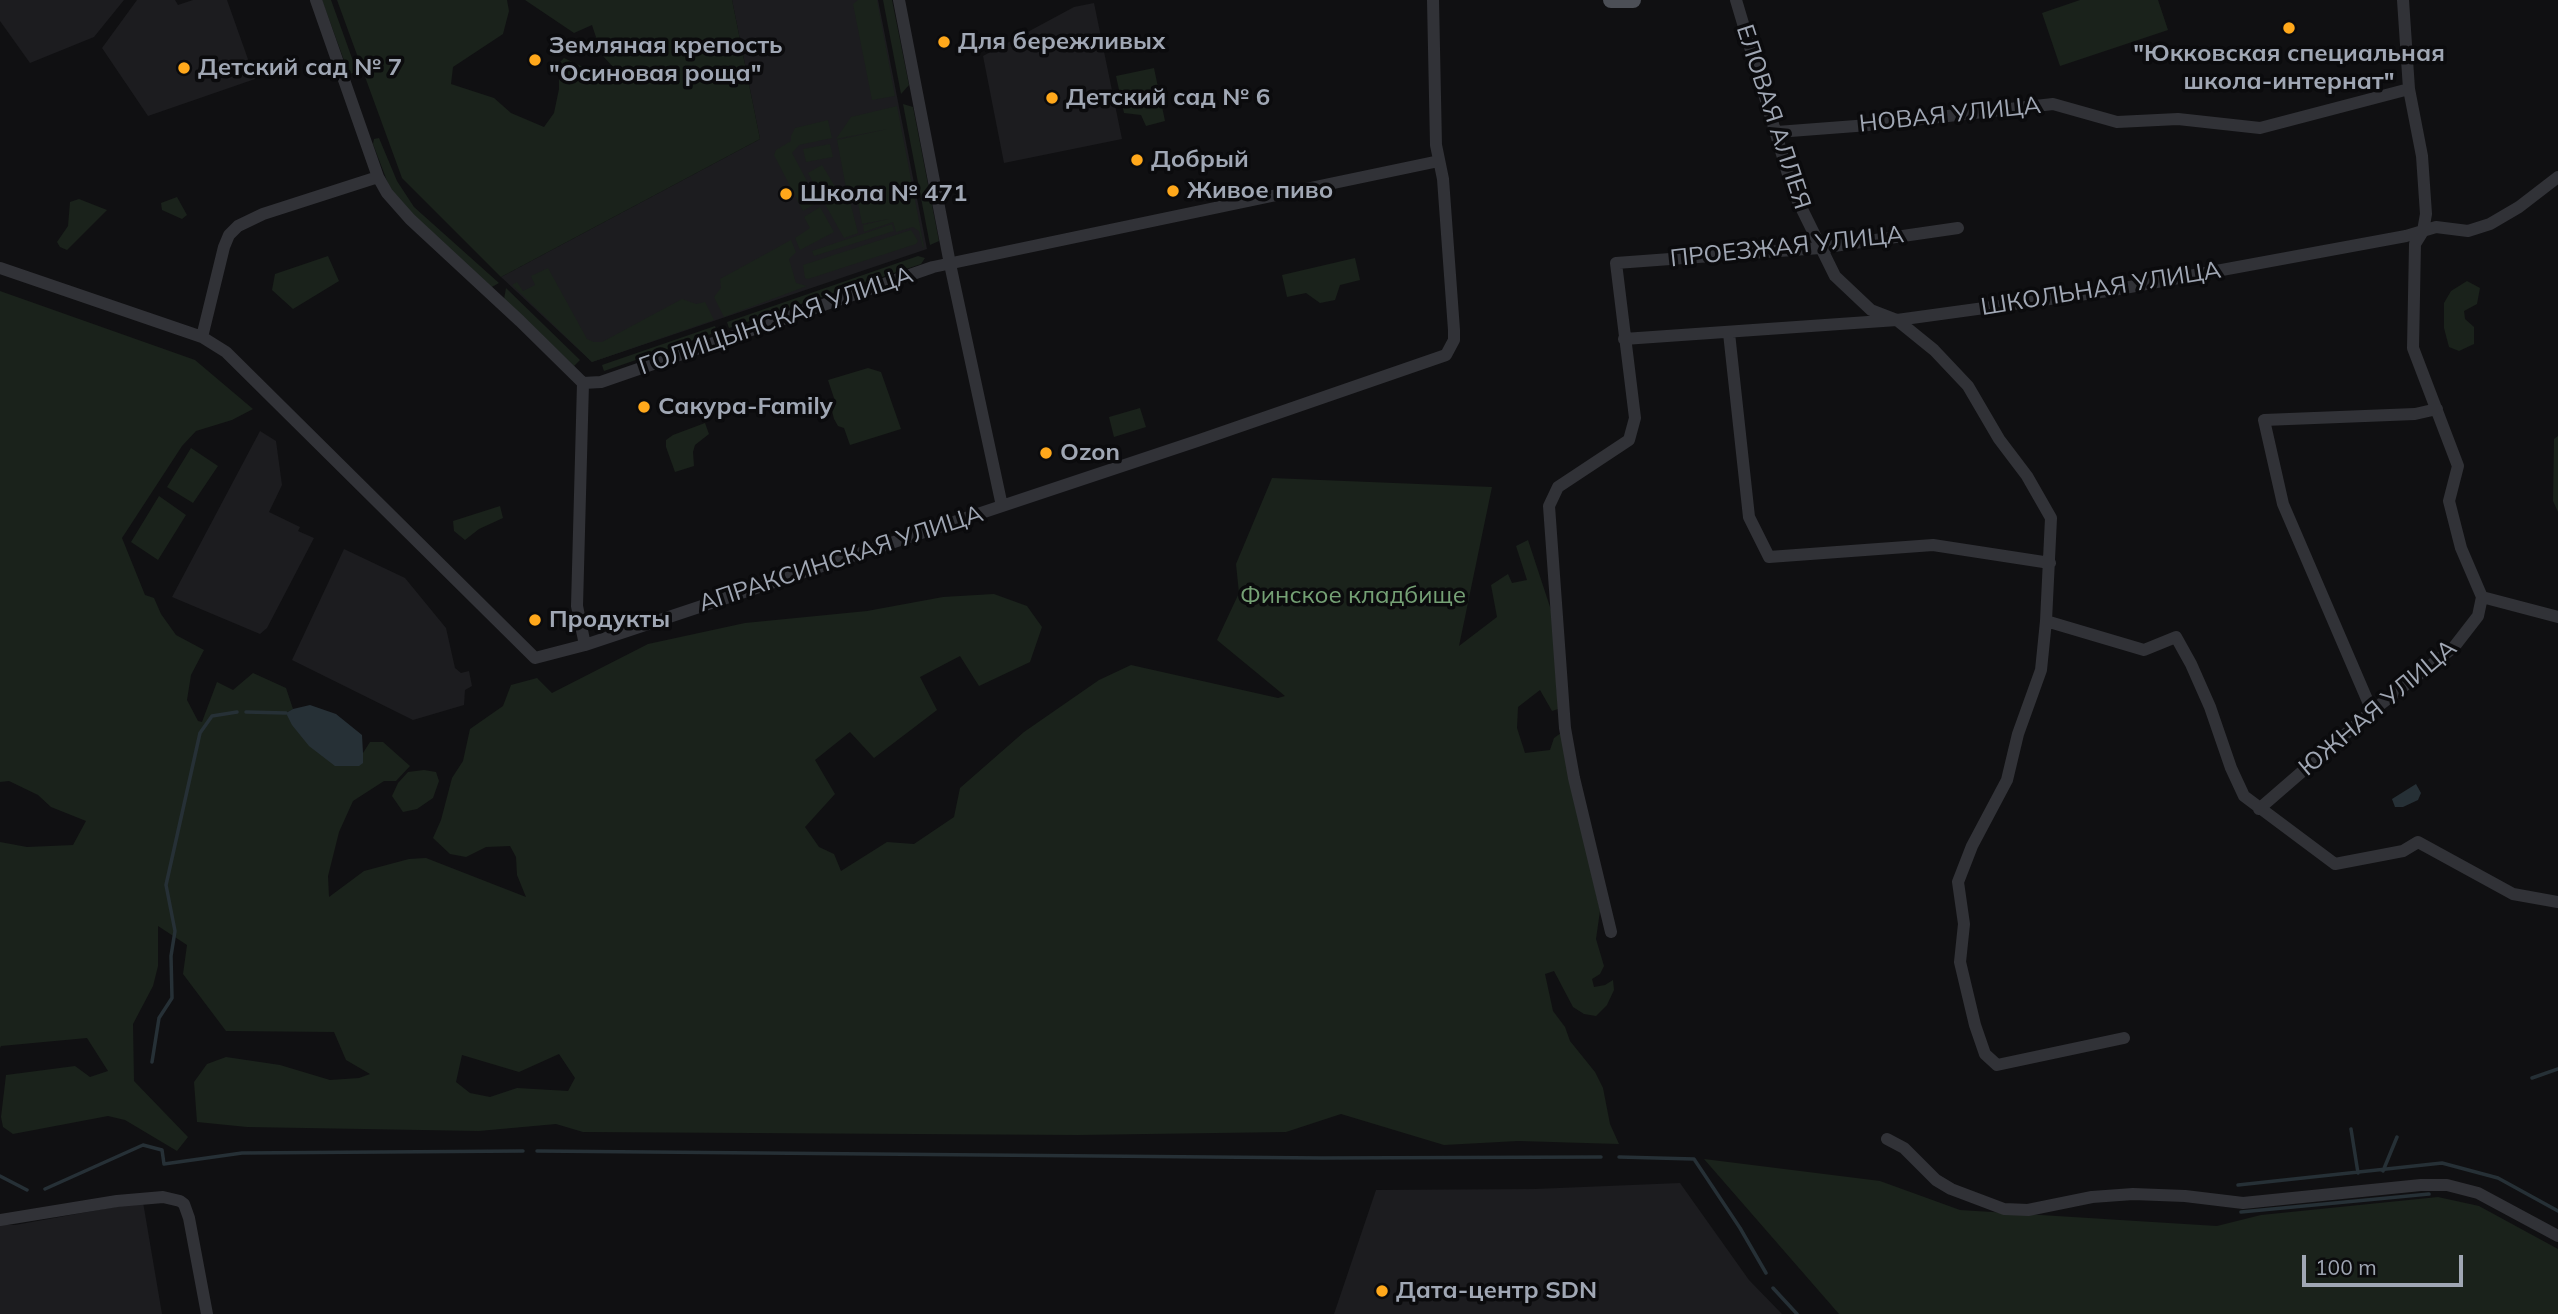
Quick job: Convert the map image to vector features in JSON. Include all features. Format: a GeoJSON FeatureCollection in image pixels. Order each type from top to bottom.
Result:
{"type":"FeatureCollection","features":[{"type":"Feature","properties":{"kind":"main road"},"geometry":{"type":"LineString","coordinates":[[1611,0],[1633,0]]}},
{"type":"Feature","properties":{"kind":"street"},"geometry":{"type":"LineString","coordinates":[[316,0],[378,177],[387,193],[398,207],[583,383],[577,606],[585,645]]}},
{"type":"Feature","properties":{"kind":"street"},"geometry":{"type":"LineString","coordinates":[[899,0],[950,264],[1002,506]]}},
{"type":"Feature","properties":{"kind":"street","name":"АПРАКСИНСКАЯ УЛИЦА"},"geometry":{"type":"LineString","coordinates":[[0,268],[202,337],[226,352],[535,658],[585,645],[1446,355],[1451,348],[1454,330],[1443,179],[1436,145],[1433,0]]}},
{"type":"Feature","properties":{"kind":"street","name":"ЕЛОВАЯ АЛЛЕЯ"},"geometry":{"type":"LineString","coordinates":[[1736,0],[1793,191],[1835,276],[1871,310],[1897,320],[1934,350],[1968,386],[2051,518],[2046,621],[2040,670],[2018,734],[2007,780],[1972,846],[1958,882],[1964,924],[1960,962],[1985,1054],[1997,1065],[2124,1038]]}},
{"type":"Feature","properties":{"kind":"street"},"geometry":{"type":"LineString","coordinates":[[2403,0],[2409,89],[2421,156],[2426,214],[2423,231],[2415,244],[2413,348],[2458,466],[2449,501],[2461,548],[2482,597],[2558,617]]}},
{"type":"Feature","properties":{"kind":"street","name":"НОВАЯ УЛИЦА"},"geometry":{"type":"LineString","coordinates":[[1777,132],[1869,125],[2053,104],[2117,122],[2178,120],[2260,128],[2409,89]]}},
{"type":"Feature","properties":{"kind":"street","name":"ГОЛИЦЫНСКАЯ УЛИЦА"},"geometry":{"type":"LineString","coordinates":[[583,383],[601,382],[924,270],[1439,160]]}},
{"type":"Feature","properties":{"kind":"street"},"geometry":{"type":"LineString","coordinates":[[202,337],[224,247],[229,235],[238,226],[263,214],[378,177]]}},
{"type":"Feature","properties":{"kind":"street","name":"ШКОЛЬНАЯ УЛИЦА"},"geometry":{"type":"LineString","coordinates":[[1624,339],[1897,320],[2108,291],[2435,227],[2468,230],[2490,224],[2519,207],[2558,177]]}},
{"type":"Feature","properties":{"kind":"street","name":"ПРОЕЗЖАЯ УЛИЦА"},"geometry":{"type":"LineString","coordinates":[[1624,339],[1616,263],[1820,248],[1958,228]]}},
{"type":"Feature","properties":{"kind":"street"},"geometry":{"type":"LineString","coordinates":[[1729,332],[1749,517],[1769,557],[1933,545],[2050,563]]}},
{"type":"Feature","properties":{"kind":"street"},"geometry":{"type":"LineString","coordinates":[[1611,932],[1574,778],[1565,728],[1549,506],[1558,487],[1629,440],[1634,418],[1624,339]]}},
{"type":"Feature","properties":{"kind":"street"},"geometry":{"type":"LineString","coordinates":[[2372,711],[2283,504],[2264,420],[2414,414],[2437,408]]}},
{"type":"Feature","properties":{"kind":"street","name":"ЮЖНАЯ УЛИЦА"},"geometry":{"type":"LineString","coordinates":[[2259,810],[2372,711],[2454,647],[2477,616],[2482,597]]}},
{"type":"Feature","properties":{"kind":"street"},"geometry":{"type":"LineString","coordinates":[[2046,621],[2144,650],[2176,637],[2210,707],[2231,768],[2244,796],[2259,810],[2277,820],[2335,864],[2403,851],[2418,842],[2514,894],[2558,902]]}},
{"type":"Feature","properties":{"kind":"street"},"geometry":{"type":"LineString","coordinates":[[1887,1139],[1904,1148],[1936,1180],[1951,1189],[2004,1209],[2028,1210],[2092,1197],[2133,1194],[2185,1196],[2243,1203],[2421,1185],[2447,1185],[2478,1193],[2558,1236]]}},
{"type":"Feature","properties":{"kind":"street"},"geometry":{"type":"LineString","coordinates":[[0,1220],[117,1201],[163,1197],[180,1200],[188,1218],[207,1314]]}},
{"type":"Feature","properties":{"kind":"shaded area"},"geometry":{"type":"Polygon","coordinates":[[[0,0],[124,0],[94,37],[30,63],[0,21],[0,0]]]}},
{"type":"Feature","properties":{"kind":"shaded area","name":"Детский сад № 7"},"geometry":{"type":"Polygon","coordinates":[[[137,0],[175,0],[178,5],[193,0],[227,0],[255,79],[148,116],[102,48],[137,0]]]}},
{"type":"Feature","properties":{"kind":"shaded area","name":"Школа № 471"},"geometry":{"type":"Polygon","coordinates":[[[732,0],[878,0],[927,249],[592,362],[501,277],[760,139],[732,0]]]}},
{"type":"Feature","properties":{"kind":"shaded area","name":"Детский сад № 6"},"geometry":{"type":"Polygon","coordinates":[[[1094,3],[1122,139],[1004,163],[983,56],[1074,7],[1094,3]]]}},
{"type":"Feature","properties":{"kind":"shaded area"},"geometry":{"type":"Polygon","coordinates":[[[260,431],[276,441],[282,485],[269,512],[300,527],[298,531],[314,538],[267,628],[260,634],[172,597],[260,431]]]}},
{"type":"Feature","properties":{"kind":"shaded area"},"geometry":{"type":"Polygon","coordinates":[[[344,549],[405,578],[446,628],[455,668],[461,673],[469,671],[472,686],[465,690],[464,705],[413,720],[292,660],[344,549]]]}},
{"type":"Feature","properties":{"kind":"shaded area"},"geometry":{"type":"Polygon","coordinates":[[[310,705],[336,714],[362,735],[363,763],[359,766],[335,766],[309,746],[286,713],[310,705]]]}},
{"type":"Feature","properties":{"kind":"shaded area"},"geometry":{"type":"Polygon","coordinates":[[[2416,784],[2421,793],[2418,800],[2403,807],[2395,807],[2392,799],[2416,784]]]}},
{"type":"Feature","properties":{"kind":"shaded area"},"geometry":{"type":"Polygon","coordinates":[[[1680,1183],[1749,1280],[1782,1314],[1334,1314],[1376,1190],[1535,1189],[1680,1183]]]}},
{"type":"Feature","properties":{"kind":"shaded area"},"geometry":{"type":"Polygon","coordinates":[[[143,1202],[162,1314],[0,1314],[0,1225],[15,1225],[143,1202]]]}},
{"type":"Feature","properties":{"kind":"green space"},"geometry":{"type":"Polygon","coordinates":[[[322,0],[331,0],[357,72],[349,74],[322,0]]]}},
{"type":"Feature","properties":{"kind":"green space"},"geometry":{"type":"Polygon","coordinates":[[[337,0],[507,0],[509,11],[503,34],[453,67],[451,84],[494,98],[511,113],[544,127],[554,113],[559,89],[559,63],[564,58],[604,77],[626,81],[602,55],[592,25],[574,33],[525,0],[732,0],[760,139],[501,277],[402,178],[337,0]]]}},
{"type":"Feature","properties":{"kind":"green space"},"geometry":{"type":"Polygon","coordinates":[[[858,0],[877,0],[895,96],[872,100],[853,4],[858,0]]]}},
{"type":"Feature","properties":{"kind":"green space"},"geometry":{"type":"Polygon","coordinates":[[[883,0],[892,0],[909,85],[901,94],[883,0]]]}},
{"type":"Feature","properties":{"kind":"green space"},"geometry":{"type":"Polygon","coordinates":[[[2080,0],[2158,0],[2168,30],[2060,66],[2042,13],[2080,0]]]}},
{"type":"Feature","properties":{"kind":"green space"},"geometry":{"type":"Polygon","coordinates":[[[1154,68],[1165,121],[1146,126],[1141,115],[1124,113],[1116,76],[1154,68]]]}},
{"type":"Feature","properties":{"kind":"green space"},"geometry":{"type":"Polygon","coordinates":[[[903,104],[913,107],[939,241],[930,245],[903,104]]]}},
{"type":"Feature","properties":{"kind":"green space"},"geometry":{"type":"Polygon","coordinates":[[[897,106],[923,248],[919,231],[913,227],[896,232],[893,222],[864,232],[863,225],[889,219],[862,224],[856,192],[847,193],[837,140],[888,129],[836,139],[851,117],[897,106]]]}},
{"type":"Feature","properties":{"kind":"green space"},"geometry":{"type":"Polygon","coordinates":[[[828,120],[832,138],[799,145],[792,153],[818,202],[803,211],[774,155],[776,150],[791,141],[795,128],[828,120]]]}},
{"type":"Feature","properties":{"kind":"green space"},"geometry":{"type":"Polygon","coordinates":[[[379,138],[397,181],[414,207],[499,283],[490,288],[401,205],[389,186],[373,144],[374,139],[379,138]]]}},
{"type":"Feature","properties":{"kind":"green space"},"geometry":{"type":"Polygon","coordinates":[[[830,144],[833,157],[806,162],[803,149],[830,144]]]}},
{"type":"Feature","properties":{"kind":"green space"},"geometry":{"type":"Polygon","coordinates":[[[822,165],[837,190],[822,199],[808,173],[822,165]]]}},
{"type":"Feature","properties":{"kind":"green space"},"geometry":{"type":"Polygon","coordinates":[[[840,195],[844,201],[850,201],[858,233],[844,238],[825,204],[840,195]]]}},
{"type":"Feature","properties":{"kind":"green space"},"geometry":{"type":"Polygon","coordinates":[[[177,197],[187,215],[182,219],[162,210],[161,203],[177,197]]]}},
{"type":"Feature","properties":{"kind":"green space"},"geometry":{"type":"Polygon","coordinates":[[[79,199],[107,210],[67,250],[57,242],[68,226],[70,202],[79,199]]]}},
{"type":"Feature","properties":{"kind":"green space"},"geometry":{"type":"Polygon","coordinates":[[[820,207],[834,232],[800,250],[795,238],[810,228],[804,217],[820,207]]]}},
{"type":"Feature","properties":{"kind":"green space"},"geometry":{"type":"Polygon","coordinates":[[[892,224],[894,231],[814,256],[812,251],[892,224]]]}},
{"type":"Feature","properties":{"kind":"green space"},"geometry":{"type":"Polygon","coordinates":[[[911,230],[918,241],[916,244],[805,278],[803,265],[911,230]]]}},
{"type":"Feature","properties":{"kind":"green space"},"geometry":{"type":"Polygon","coordinates":[[[791,240],[796,252],[789,259],[796,283],[807,286],[724,317],[714,297],[721,288],[720,279],[791,240]]]}},
{"type":"Feature","properties":{"kind":"green space"},"geometry":{"type":"Polygon","coordinates":[[[328,256],[339,281],[293,309],[272,290],[275,274],[328,256]]]}},
{"type":"Feature","properties":{"kind":"green space"},"geometry":{"type":"Polygon","coordinates":[[[918,256],[925,258],[921,264],[729,328],[727,322],[918,256]]]}},
{"type":"Feature","properties":{"kind":"green space"},"geometry":{"type":"Polygon","coordinates":[[[1355,258],[1360,280],[1340,285],[1335,300],[1320,303],[1306,293],[1287,297],[1282,275],[1355,258]]]}},
{"type":"Feature","properties":{"kind":"green space"},"geometry":{"type":"Polygon","coordinates":[[[548,268],[587,339],[594,342],[602,342],[682,299],[696,304],[705,302],[714,320],[592,362],[512,285],[517,282],[523,291],[535,285],[531,276],[548,268]]]}},
{"type":"Feature","properties":{"kind":"green space"},"geometry":{"type":"Polygon","coordinates":[[[2467,281],[2480,288],[2477,304],[2464,311],[2465,319],[2474,327],[2474,344],[2459,351],[2449,347],[2444,328],[2444,303],[2451,291],[2467,281]]]}},
{"type":"Feature","properties":{"kind":"green space"},"geometry":{"type":"Polygon","coordinates":[[[506,288],[580,360],[574,366],[504,299],[506,288]]]}},
{"type":"Feature","properties":{"kind":"green space","name":"Финское кладбище"},"geometry":{"type":"Polygon","coordinates":[[[0,291],[195,360],[253,409],[232,420],[196,431],[182,446],[122,538],[145,595],[154,598],[161,614],[176,635],[204,650],[191,675],[187,700],[198,721],[202,722],[217,682],[233,690],[253,673],[286,688],[293,709],[286,713],[363,762],[363,753],[370,742],[383,742],[410,766],[396,781],[384,781],[353,801],[339,832],[328,876],[329,897],[364,871],[409,859],[426,858],[526,897],[517,875],[516,857],[510,846],[486,847],[466,857],[450,854],[433,838],[441,820],[452,778],[463,761],[470,729],[503,706],[511,685],[537,678],[552,693],[648,644],[745,623],[867,611],[943,597],[994,594],[1027,606],[1042,627],[1030,662],[979,686],[960,656],[920,677],[937,710],[874,758],[850,732],[815,760],[835,794],[805,827],[819,847],[834,854],[841,871],[887,842],[914,844],[954,817],[960,788],[1024,732],[1099,680],[1131,665],[1278,698],[1285,696],[1217,640],[1239,593],[1236,564],[1272,478],[1492,487],[1459,646],[1497,617],[1491,585],[1508,574],[1512,583],[1527,580],[1516,546],[1528,540],[1552,613],[1558,709],[1552,711],[1540,690],[1518,707],[1517,728],[1525,753],[1550,750],[1554,738],[1561,733],[1600,911],[1596,939],[1604,966],[1600,974],[1592,979],[1594,987],[1613,980],[1614,990],[1607,1005],[1596,1016],[1584,1014],[1573,1007],[1554,971],[1545,974],[1553,1011],[1603,1088],[1610,1124],[1619,1144],[1518,1141],[1444,1145],[1341,1114],[1286,1132],[1078,1135],[583,1132],[556,1124],[479,1131],[247,1127],[197,1122],[194,1082],[207,1064],[226,1057],[280,1065],[330,1080],[359,1078],[370,1074],[346,1060],[334,1032],[226,1031],[183,974],[187,945],[158,926],[158,966],[153,986],[133,1024],[134,1081],[188,1137],[177,1151],[125,1120],[108,1116],[13,1134],[3,1127],[1,1117],[6,1075],[75,1066],[90,1077],[108,1071],[87,1038],[0,1048],[0,842],[27,847],[73,845],[86,821],[51,807],[38,795],[9,781],[0,782],[0,291]],[[559,1054],[519,1072],[462,1055],[456,1082],[470,1093],[490,1097],[517,1088],[568,1091],[575,1078],[559,1054]]]}},
{"type":"Feature","properties":{"kind":"green space"},"geometry":{"type":"Polygon","coordinates":[[[715,326],[717,332],[604,371],[602,365],[715,326]]]}},
{"type":"Feature","properties":{"kind":"green space"},"geometry":{"type":"Polygon","coordinates":[[[868,368],[881,372],[901,429],[850,445],[844,428],[838,426],[834,419],[832,411],[836,404],[828,380],[868,368]]]}},
{"type":"Feature","properties":{"kind":"green space"},"geometry":{"type":"Polygon","coordinates":[[[1140,408],[1146,427],[1114,437],[1109,417],[1140,408]]]}},
{"type":"Feature","properties":{"kind":"green space"},"geometry":{"type":"Polygon","coordinates":[[[705,423],[709,434],[695,445],[694,466],[675,472],[666,440],[705,423]]]}},
{"type":"Feature","properties":{"kind":"green space"},"geometry":{"type":"Polygon","coordinates":[[[2558,436],[2558,512],[2553,501],[2554,439],[2558,436]]]}},
{"type":"Feature","properties":{"kind":"green space"},"geometry":{"type":"Polygon","coordinates":[[[191,448],[218,466],[193,503],[167,487],[191,448]]]}},
{"type":"Feature","properties":{"kind":"green space"},"geometry":{"type":"Polygon","coordinates":[[[159,496],[186,515],[158,560],[131,542],[159,496]]]}},
{"type":"Feature","properties":{"kind":"green space"},"geometry":{"type":"Polygon","coordinates":[[[500,506],[503,518],[479,529],[465,540],[454,531],[453,521],[500,506]]]}},
{"type":"Feature","properties":{"kind":"green space"},"geometry":{"type":"Polygon","coordinates":[[[408,772],[436,772],[439,781],[433,798],[417,809],[403,812],[392,796],[398,783],[408,772]]]}},
{"type":"Feature","properties":{"kind":"green space"},"geometry":{"type":"Polygon","coordinates":[[[1704,1159],[1880,1181],[1960,1210],[2217,1226],[2261,1215],[2438,1197],[2479,1206],[2558,1249],[2558,1314],[1839,1314],[1704,1159]]]}},
{"type":"Feature","properties":{"kind":"waterway"},"geometry":{"type":"LineString","coordinates":[[152,1062],[159,1018],[172,998],[171,956],[175,931],[166,885],[200,733],[212,716],[237,712]]}},
{"type":"Feature","properties":{"kind":"waterway"},"geometry":{"type":"LineString","coordinates":[[246,712],[286,713]]}},
{"type":"Feature","properties":{"kind":"waterway"},"geometry":{"type":"LineString","coordinates":[[2532,1078],[2558,1069]]}},
{"type":"Feature","properties":{"kind":"waterway"},"geometry":{"type":"LineString","coordinates":[[2351,1129],[2358,1173]]}},
{"type":"Feature","properties":{"kind":"waterway"},"geometry":{"type":"LineString","coordinates":[[2383,1171],[2397,1137]]}},
{"type":"Feature","properties":{"kind":"waterway"},"geometry":{"type":"LineString","coordinates":[[45,1189],[143,1145],[162,1150],[164,1164],[242,1153],[523,1151]]}},
{"type":"Feature","properties":{"kind":"waterway"},"geometry":{"type":"LineString","coordinates":[[537,1151],[1322,1158],[1601,1157]]}},
{"type":"Feature","properties":{"kind":"waterway"},"geometry":{"type":"LineString","coordinates":[[1619,1157],[1694,1159],[1766,1273]]}},
{"type":"Feature","properties":{"kind":"waterway"},"geometry":{"type":"LineString","coordinates":[[2238,1185],[2442,1163],[2498,1178],[2558,1211]]}},
{"type":"Feature","properties":{"kind":"waterway"},"geometry":{"type":"LineString","coordinates":[[0,1176],[27,1190]]}},
{"type":"Feature","properties":{"kind":"waterway"},"geometry":{"type":"LineString","coordinates":[[2241,1212],[2429,1194]]}},
{"type":"Feature","properties":{"kind":"waterway"},"geometry":{"type":"LineString","coordinates":[[1773,1288],[1797,1314]]}},
{"type":"Feature","properties":{"kind":"place","name":"\"Юкковская специальная школа-интернат\""},"geometry":{"type":"Point","coordinates":[2289,28]}},
{"type":"Feature","properties":{"kind":"place","name":"Для бережливых"},"geometry":{"type":"Point","coordinates":[944,42]}},
{"type":"Feature","properties":{"kind":"place","name":"Земляная крепость \"Осиновая роща\""},"geometry":{"type":"Point","coordinates":[535,60]}},
{"type":"Feature","properties":{"kind":"place","name":"Детский сад № 7"},"geometry":{"type":"Point","coordinates":[184,68]}},
{"type":"Feature","properties":{"kind":"place","name":"Детский сад № 6"},"geometry":{"type":"Point","coordinates":[1052,98]}},
{"type":"Feature","properties":{"kind":"place","name":"Добрый"},"geometry":{"type":"Point","coordinates":[1137,160]}},
{"type":"Feature","properties":{"kind":"place","name":"Живое пиво"},"geometry":{"type":"Point","coordinates":[1173,191]}},
{"type":"Feature","properties":{"kind":"place","name":"Школа № 471"},"geometry":{"type":"Point","coordinates":[786,194]}},
{"type":"Feature","properties":{"kind":"place","name":"Сакура-Family"},"geometry":{"type":"Point","coordinates":[644,407]}},
{"type":"Feature","properties":{"kind":"place","name":"Ozon"},"geometry":{"type":"Point","coordinates":[1046,453]}},
{"type":"Feature","properties":{"kind":"place","name":"Продукты"},"geometry":{"type":"Point","coordinates":[535,620]}},
{"type":"Feature","properties":{"kind":"place","name":"Дата-центр SDN"},"geometry":{"type":"Point","coordinates":[1382,1291]}}]}
